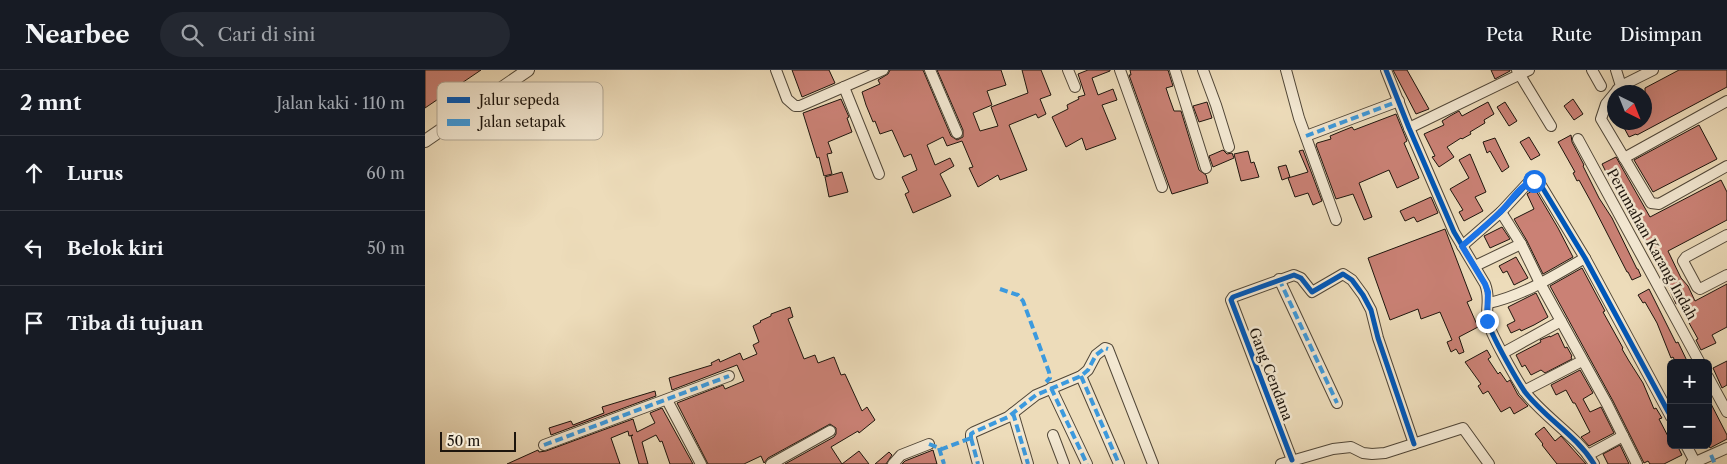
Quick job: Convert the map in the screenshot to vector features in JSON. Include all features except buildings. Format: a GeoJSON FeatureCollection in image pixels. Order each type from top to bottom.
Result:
{"type":"FeatureCollection","features":[{"type":"Feature","properties":{"kind":"street"},"geometry":{"type":"LineString","coordinates":[[510,82],[528,70]]}},
{"type":"Feature","properties":{"kind":"street"},"geometry":{"type":"LineString","coordinates":[[777,70],[787,99],[795,106],[800,106],[883,70]]}},
{"type":"Feature","properties":{"kind":"street"},"geometry":{"type":"LineString","coordinates":[[929,70],[957,133]]}},
{"type":"Feature","properties":{"kind":"street"},"geometry":{"type":"LineString","coordinates":[[1068,70],[1075,88]]}},
{"type":"Feature","properties":{"kind":"street"},"geometry":{"type":"LineString","coordinates":[[1120,70],[1162,187]]}},
{"type":"Feature","properties":{"kind":"street"},"geometry":{"type":"LineString","coordinates":[[1175,70],[1205,168]]}},
{"type":"Feature","properties":{"kind":"street"},"geometry":{"type":"LineString","coordinates":[[1203,70],[1229,147]]}},
{"type":"Feature","properties":{"kind":"street"},"geometry":{"type":"LineString","coordinates":[[1286,70],[1299,118],[1337,220]]}},
{"type":"Feature","properties":{"kind":"street"},"geometry":{"type":"LineString","coordinates":[[1386,70],[1454,232],[1485,284],[1489,303],[1487,321],[1492,333],[1524,391],[1580,444],[1591,459],[1623,436]]}},
{"type":"Feature","properties":{"kind":"street"},"geometry":{"type":"LineString","coordinates":[[1592,70],[1601,86]]}},
{"type":"Feature","properties":{"kind":"street"},"geometry":{"type":"LineString","coordinates":[[1616,70],[1617,85]]}},
{"type":"Feature","properties":{"kind":"street"},"geometry":{"type":"LineString","coordinates":[[1626,85],[1653,70]]}},
{"type":"Feature","properties":{"kind":"street"},"geometry":{"type":"LineString","coordinates":[[1409,128],[1522,72],[1551,126]]}},
{"type":"Feature","properties":{"kind":"street"},"geometry":{"type":"LineString","coordinates":[[844,87],[879,174]]}},
{"type":"Feature","properties":{"kind":"street"},"geometry":{"type":"LineString","coordinates":[[1306,136],[1399,101]]}},
{"type":"Feature","properties":{"kind":"street"},"geometry":{"type":"LineString","coordinates":[[1624,158],[1727,101]]}},
{"type":"Feature","properties":{"kind":"street"},"geometry":{"type":"LineString","coordinates":[[1607,103],[1601,119],[1607,129]]}},
{"type":"Feature","properties":{"kind":"street"},"geometry":{"type":"LineString","coordinates":[[1607,130],[1651,203],[1655,205],[1727,166]]}},
{"type":"Feature","properties":{"kind":"street"},"geometry":{"type":"LineString","coordinates":[[425,140],[437,132]]}},
{"type":"Feature","properties":{"kind":"street","name":"Perumahan Karang Indah"},"geometry":{"type":"LineString","coordinates":[[1579,139],[1698,359]]}},
{"type":"Feature","properties":{"kind":"street"},"geometry":{"type":"LineString","coordinates":[[1462,246],[1501,212],[1521,189],[1530,182],[1539,182],[1585,258],[1667,410]]}},
{"type":"Feature","properties":{"kind":"street"},"geometry":{"type":"LineString","coordinates":[[1501,212],[1521,244],[1637,464]]}},
{"type":"Feature","properties":{"kind":"street"},"geometry":{"type":"LineString","coordinates":[[1727,235],[1686,257],[1683,261],[1697,287],[1700,289],[1727,275]]}},
{"type":"Feature","properties":{"kind":"street"},"geometry":{"type":"LineString","coordinates":[[1475,266],[1521,244]]}},
{"type":"Feature","properties":{"kind":"street"},"geometry":{"type":"LineString","coordinates":[[1489,303],[1500,301],[1541,285],[1585,258]]}},
{"type":"Feature","properties":{"kind":"street"},"geometry":{"type":"LineString","coordinates":[[1337,403],[1279,279],[1296,275],[1301,278],[1312,292],[1338,276],[1347,276],[1352,280],[1371,310],[1378,338],[1414,444]]}},
{"type":"Feature","properties":{"kind":"street","name":"Gang Cendana"},"geometry":{"type":"LineString","coordinates":[[1279,279],[1233,297],[1231,304],[1297,461]]}},
{"type":"Feature","properties":{"kind":"street"},"geometry":{"type":"LineString","coordinates":[[1503,353],[1561,321]]}},
{"type":"Feature","properties":{"kind":"street"},"geometry":{"type":"LineString","coordinates":[[978,464],[971,434],[1006,418],[1036,395],[1081,376],[1088,370],[1096,354],[1107,348],[1153,464]]}},
{"type":"Feature","properties":{"kind":"street"},"geometry":{"type":"LineString","coordinates":[[1524,391],[1582,361]]}},
{"type":"Feature","properties":{"kind":"street"},"geometry":{"type":"LineString","coordinates":[[544,445],[729,376]]}},
{"type":"Feature","properties":{"kind":"street"},"geometry":{"type":"LineString","coordinates":[[1081,376],[1119,464]]}},
{"type":"Feature","properties":{"kind":"street"},"geometry":{"type":"LineString","coordinates":[[1712,384],[1727,412]]}},
{"type":"Feature","properties":{"kind":"street"},"geometry":{"type":"LineString","coordinates":[[1051,388],[1087,464]]}},
{"type":"Feature","properties":{"kind":"street"},"geometry":{"type":"LineString","coordinates":[[667,400],[701,464]]}},
{"type":"Feature","properties":{"kind":"street"},"geometry":{"type":"LineString","coordinates":[[1013,413],[1028,464]]}},
{"type":"Feature","properties":{"kind":"street"},"geometry":{"type":"LineString","coordinates":[[1281,464],[1297,461],[1333,449],[1351,447],[1363,453],[1385,452],[1463,428],[1467,430],[1489,464]]}},
{"type":"Feature","properties":{"kind":"street"},"geometry":{"type":"LineString","coordinates":[[778,463],[830,431]]}},
{"type":"Feature","properties":{"kind":"street"},"geometry":{"type":"LineString","coordinates":[[1053,435],[1064,464]]}},
{"type":"Feature","properties":{"kind":"street"},"geometry":{"type":"LineString","coordinates":[[893,464],[901,455],[929,444]]}},
{"type":"Feature","properties":{"kind":"street"},"geometry":{"type":"LineString","coordinates":[[1688,449],[1693,463],[1713,460],[1727,448]]}},
{"type":"Feature","properties":{"kind":"marked path"},"geometry":{"type":"LineString","coordinates":[[1306,136],[1399,101]]}},
{"type":"Feature","properties":{"kind":"marked path"},"geometry":{"type":"LineString","coordinates":[[1279,279],[1337,403]]}},
{"type":"Feature","properties":{"kind":"marked path"},"geometry":{"type":"LineString","coordinates":[[1000,289],[1018,295],[1023,301],[1049,372],[1050,378],[1046,382]]}},
{"type":"Feature","properties":{"kind":"marked path"},"geometry":{"type":"LineString","coordinates":[[971,438],[971,434],[974,432],[1008,417],[1036,395],[1081,376],[1088,370],[1096,355],[1105,348],[1108,349]]}},
{"type":"Feature","properties":{"kind":"marked path"},"geometry":{"type":"LineString","coordinates":[[544,445],[729,376]]}},
{"type":"Feature","properties":{"kind":"marked path"},"geometry":{"type":"LineString","coordinates":[[1081,376],[1119,464]]}},
{"type":"Feature","properties":{"kind":"marked path"},"geometry":{"type":"LineString","coordinates":[[1051,388],[1087,464]]}},
{"type":"Feature","properties":{"kind":"marked path"},"geometry":{"type":"LineString","coordinates":[[1013,413],[1028,464]]}},
{"type":"Feature","properties":{"kind":"marked path"},"geometry":{"type":"LineString","coordinates":[[971,438],[978,464]]}},
{"type":"Feature","properties":{"kind":"marked path"},"geometry":{"type":"LineString","coordinates":[[929,444],[942,449],[971,438]]}},
{"type":"Feature","properties":{"kind":"marked path"},"geometry":{"type":"LineString","coordinates":[[939,448],[944,464]]}},
{"type":"Feature","properties":{"kind":"marked path"},"geometry":{"type":"LineString","coordinates":[[1711,455],[1715,464]]}},
{"type":"Feature","properties":{"kind":"cycle path"},"geometry":{"type":"LineString","coordinates":[[1386,70],[1454,232],[1485,284],[1488,294],[1488,321],[1498,346],[1533,402],[1579,444],[1594,464]]}},
{"type":"Feature","properties":{"kind":"cycle path"},"geometry":{"type":"LineString","coordinates":[[1462,246],[1501,212],[1527,184],[1534,181],[1539,182],[1585,258],[1667,410]]}},
{"type":"Feature","properties":{"kind":"cycle path"},"geometry":{"type":"LineString","coordinates":[[1292,460],[1231,300],[1233,297],[1294,275],[1301,278],[1312,292],[1343,274],[1352,280],[1363,295],[1371,310],[1378,338],[1414,444]]}},
{"type":"Feature","properties":{"kind":"route"},"geometry":{"type":"LineString","coordinates":[[1487,321],[1488,292],[1462,246],[1501,212],[1521,189],[1534,181]]}}]}
